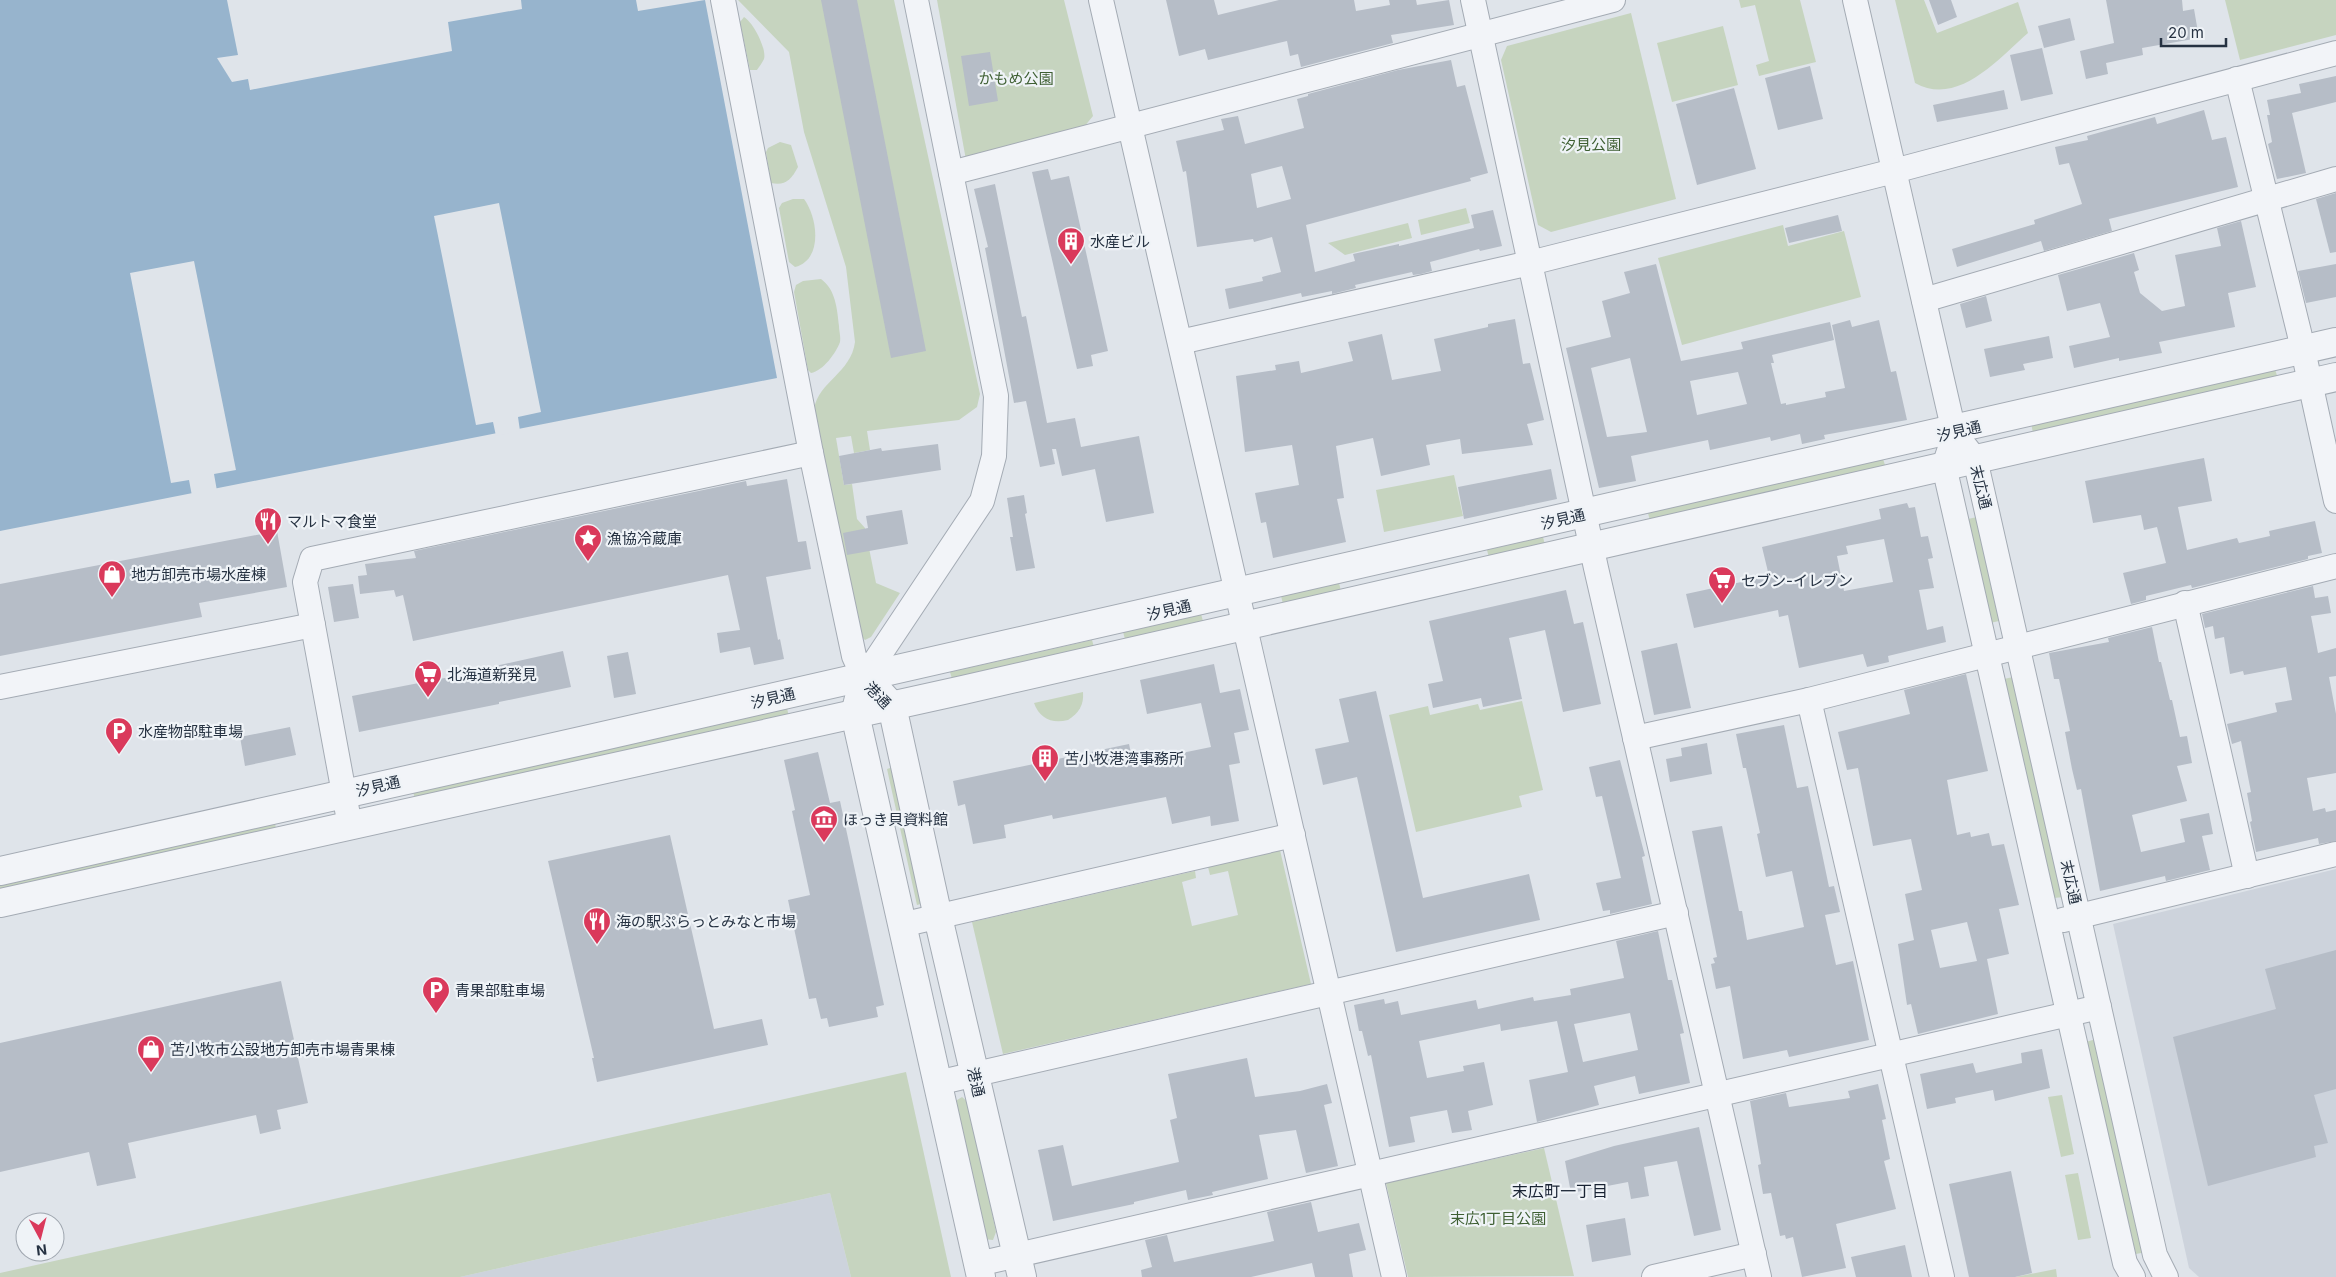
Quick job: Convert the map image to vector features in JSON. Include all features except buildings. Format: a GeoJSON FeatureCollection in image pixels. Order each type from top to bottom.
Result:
{"type":"FeatureCollection","features":[{"type":"Feature","properties":{"kind":"street"},"geometry":{"type":"LineString","coordinates":[[723,0],[811,453],[854,656],[864,678]]}},
{"type":"Feature","properties":{"kind":"street"},"geometry":{"type":"LineString","coordinates":[[864,678],[982,501],[994,456],[996,396],[916,0]]}},
{"type":"Feature","properties":{"kind":"street"},"geometry":{"type":"LineString","coordinates":[[1101,0],[1394,1277]]}},
{"type":"Feature","properties":{"kind":"street"},"geometry":{"type":"LineString","coordinates":[[1473,0],[1591,546],[1759,1277]]}},
{"type":"Feature","properties":{"kind":"street"},"geometry":{"type":"LineString","coordinates":[[951,173],[1613,0]]}},
{"type":"Feature","properties":{"kind":"street"},"geometry":{"type":"LineString","coordinates":[[1855,0],[1954,432]]}},
{"type":"Feature","properties":{"kind":"street"},"geometry":{"type":"LineString","coordinates":[[1180,342],[1530,263],[1894,170],[2336,52]]}},
{"type":"Feature","properties":{"kind":"street"},"geometry":{"type":"LineString","coordinates":[[2237,79],[2268,199],[2303,350],[2323,380],[2336,501]]}},
{"type":"Feature","properties":{"kind":"street"},"geometry":{"type":"LineString","coordinates":[[1924,300],[2336,179]]}},
{"type":"Feature","properties":{"kind":"street","name":"汐見通"},"geometry":{"type":"LineString","coordinates":[[0,871],[1238,595],[1954,432],[2336,342]]}},
{"type":"Feature","properties":{"kind":"street","name":"汐見通"},"geometry":{"type":"LineString","coordinates":[[0,903],[892,706],[2323,380]]}},
{"type":"Feature","properties":{"kind":"street","name":"末広通"},"geometry":{"type":"LineString","coordinates":[[1954,432],[1975,459],[2155,1255],[2166,1277]]}},
{"type":"Feature","properties":{"kind":"street","name":"末広通"},"geometry":{"type":"LineString","coordinates":[[1954,432],[1944,466],[2126,1263],[2133,1277]]}},
{"type":"Feature","properties":{"kind":"street"},"geometry":{"type":"LineString","coordinates":[[350,826],[305,582],[312,558],[811,453]]}},
{"type":"Feature","properties":{"kind":"street"},"geometry":{"type":"LineString","coordinates":[[1635,738],[1809,700],[2336,566]]}},
{"type":"Feature","properties":{"kind":"street"},"geometry":{"type":"LineString","coordinates":[[2185,603],[2247,876]]}},
{"type":"Feature","properties":{"kind":"street"},"geometry":{"type":"LineString","coordinates":[[0,687],[313,624]]}},
{"type":"Feature","properties":{"kind":"street","name":"港通"},"geometry":{"type":"LineString","coordinates":[[864,678],[892,706],[938,917],[1019,1266]]}},
{"type":"Feature","properties":{"kind":"street","name":"港通"},"geometry":{"type":"LineString","coordinates":[[864,678],[855,714],[979,1271]]}},
{"type":"Feature","properties":{"kind":"street"},"geometry":{"type":"LineString","coordinates":[[1809,700],[1942,1277]]}},
{"type":"Feature","properties":{"kind":"street"},"geometry":{"type":"LineString","coordinates":[[902,925],[1292,835]]}},
{"type":"Feature","properties":{"kind":"street"},"geometry":{"type":"LineString","coordinates":[[2048,924],[2336,854]]}},
{"type":"Feature","properties":{"kind":"street"},"geometry":{"type":"LineString","coordinates":[[937,1082],[1676,913]]}},
{"type":"Feature","properties":{"kind":"street"},"geometry":{"type":"LineString","coordinates":[[979,1271],[1019,1266],[1371,1175],[2099,1008]]}},
{"type":"Feature","properties":{"kind":"street"},"geometry":{"type":"LineString","coordinates":[[1654,1277],[1754,1254]]}},
{"type":"Feature","properties":{"kind":"shaded area"},"geometry":{"type":"Polygon","coordinates":[[[2336,869],[2336,1277],[2199,1277],[2189,1268],[2113,924],[2336,869]]]}},
{"type":"Feature","properties":{"kind":"shaded area"},"geometry":{"type":"Polygon","coordinates":[[[830,1193],[851,1277],[460,1277],[830,1193]]]}},
{"type":"Feature","properties":{"kind":"green space"},"geometry":{"type":"Polygon","coordinates":[[[738,0],[894,0],[980,394],[977,407],[959,420],[867,431],[870,450],[854,453],[851,436],[836,438],[844,485],[852,484],[857,519],[865,528],[876,583],[900,593],[871,637],[865,640],[860,635],[814,409],[822,391],[848,362],[855,342],[846,267],[804,132],[789,52],[738,0]]]}},
{"type":"Feature","properties":{"kind":"green space","name":"かもめ公園"},"geometry":{"type":"Polygon","coordinates":[[[937,0],[1064,0],[1093,116],[1079,133],[966,160],[937,0]]]}},
{"type":"Feature","properties":{"kind":"green space"},"geometry":{"type":"Polygon","coordinates":[[[1739,0],[1800,0],[1816,62],[1759,76],[1756,65],[1769,61],[1755,5],[1741,8],[1739,0]]]}},
{"type":"Feature","properties":{"kind":"green space"},"geometry":{"type":"Polygon","coordinates":[[[1895,0],[1924,0],[1937,33],[2018,2],[2028,33],[1976,77],[1962,85],[1947,89],[1931,89],[1915,83],[1895,0]]]}},
{"type":"Feature","properties":{"kind":"green space"},"geometry":{"type":"Polygon","coordinates":[[[2225,0],[2336,0],[2336,35],[2240,60],[2225,0]]]}},
{"type":"Feature","properties":{"kind":"green space","name":"汐見公園"},"geometry":{"type":"Polygon","coordinates":[[[1631,13],[1676,199],[1551,232],[1538,225],[1501,60],[1507,46],[1631,13]]]}},
{"type":"Feature","properties":{"kind":"green space"},"geometry":{"type":"Polygon","coordinates":[[[744,17],[755,30],[763,49],[764,59],[757,70],[750,70],[740,22],[744,17]]]}},
{"type":"Feature","properties":{"kind":"green space"},"geometry":{"type":"Polygon","coordinates":[[[1723,26],[1738,85],[1672,102],[1657,43],[1723,26]]]}},
{"type":"Feature","properties":{"kind":"green space"},"geometry":{"type":"Polygon","coordinates":[[[780,142],[791,145],[798,167],[787,181],[776,184],[771,183],[766,152],[768,148],[780,142]]]}},
{"type":"Feature","properties":{"kind":"green space"},"geometry":{"type":"Polygon","coordinates":[[[793,199],[804,199],[809,207],[815,227],[814,247],[810,256],[804,263],[795,267],[789,262],[779,208],[782,203],[793,199]]]}},
{"type":"Feature","properties":{"kind":"green space"},"geometry":{"type":"Polygon","coordinates":[[[1466,208],[1470,223],[1421,235],[1418,220],[1466,208]]]}},
{"type":"Feature","properties":{"kind":"green space"},"geometry":{"type":"Polygon","coordinates":[[[1408,223],[1412,238],[1345,255],[1328,243],[1408,223]]]}},
{"type":"Feature","properties":{"kind":"green space"},"geometry":{"type":"Polygon","coordinates":[[[1783,225],[1788,246],[1844,231],[1861,297],[1682,345],[1658,258],[1783,225]]]}},
{"type":"Feature","properties":{"kind":"green space"},"geometry":{"type":"Polygon","coordinates":[[[821,279],[830,289],[835,300],[840,342],[828,361],[816,372],[811,373],[808,370],[794,292],[796,285],[803,281],[821,279]]]}},
{"type":"Feature","properties":{"kind":"green space"},"geometry":{"type":"Polygon","coordinates":[[[2275,369],[2278,379],[2033,433],[2031,423],[2275,369]]]}},
{"type":"Feature","properties":{"kind":"green space"},"geometry":{"type":"Polygon","coordinates":[[[1883,459],[1886,468],[1650,521],[1648,513],[1883,459]]]}},
{"type":"Feature","properties":{"kind":"green space"},"geometry":{"type":"Polygon","coordinates":[[[1454,475],[1463,516],[1384,532],[1376,490],[1454,475]]]}},
{"type":"Feature","properties":{"kind":"green space"},"geometry":{"type":"Polygon","coordinates":[[[1977,517],[1999,621],[1990,623],[1968,519],[1977,517]]]}},
{"type":"Feature","properties":{"kind":"green space"},"geometry":{"type":"Polygon","coordinates":[[[1543,537],[1545,545],[1489,558],[1487,550],[1543,537]]]}},
{"type":"Feature","properties":{"kind":"green space"},"geometry":{"type":"Polygon","coordinates":[[[1339,583],[1341,591],[1283,604],[1281,596],[1339,583]]]}},
{"type":"Feature","properties":{"kind":"green space"},"geometry":{"type":"Polygon","coordinates":[[[1201,614],[1203,621],[1125,639],[1123,632],[1201,614]]]}},
{"type":"Feature","properties":{"kind":"green space"},"geometry":{"type":"Polygon","coordinates":[[[1092,640],[1094,647],[952,679],[950,672],[1092,640]]]}},
{"type":"Feature","properties":{"kind":"green space"},"geometry":{"type":"Polygon","coordinates":[[[2013,677],[2064,897],[2054,898],[2004,679],[2013,677]]]}},
{"type":"Feature","properties":{"kind":"green space"},"geometry":{"type":"Polygon","coordinates":[[[1083,692],[1083,701],[1080,708],[1068,720],[1052,721],[1047,719],[1040,713],[1034,703],[1083,692]]]}},
{"type":"Feature","properties":{"kind":"green space"},"geometry":{"type":"Polygon","coordinates":[[[1522,701],[1543,790],[1519,796],[1522,807],[1416,832],[1389,715],[1428,706],[1430,715],[1478,704],[1480,710],[1522,701]]]}},
{"type":"Feature","properties":{"kind":"green space"},"geometry":{"type":"Polygon","coordinates":[[[787,708],[789,717],[415,800],[413,791],[787,708]]]}},
{"type":"Feature","properties":{"kind":"green space"},"geometry":{"type":"Polygon","coordinates":[[[893,767],[924,903],[917,905],[887,769],[893,767]]]}},
{"type":"Feature","properties":{"kind":"green space"},"geometry":{"type":"Polygon","coordinates":[[[275,823],[276,829],[0,890],[0,884],[275,823]]]}},
{"type":"Feature","properties":{"kind":"green space"},"geometry":{"type":"Polygon","coordinates":[[[1280,850],[1311,984],[1003,1054],[972,922],[1195,871],[1196,878],[1182,882],[1192,926],[1238,915],[1228,871],[1210,875],[1208,867],[1280,850]]]}},
{"type":"Feature","properties":{"kind":"green space"},"geometry":{"type":"Polygon","coordinates":[[[2096,1039],[2146,1252],[2136,1254],[2086,1042],[2096,1039]]]}},
{"type":"Feature","properties":{"kind":"green space"},"geometry":{"type":"Polygon","coordinates":[[[906,1072],[951,1277],[851,1277],[830,1193],[460,1277],[0,1277],[0,1273],[50,1262],[65,1262],[65,1259],[906,1072]]]}},
{"type":"Feature","properties":{"kind":"green space"},"geometry":{"type":"Polygon","coordinates":[[[2062,1095],[2074,1154],[2061,1157],[2048,1097],[2062,1095]]]}},
{"type":"Feature","properties":{"kind":"green space"},"geometry":{"type":"Polygon","coordinates":[[[962,1097],[969,1103],[996,1232],[993,1240],[983,1239],[954,1102],[962,1097]]]}},
{"type":"Feature","properties":{"kind":"green space","name":"末広1丁目公園"},"geometry":{"type":"Polygon","coordinates":[[[1544,1148],[1574,1276],[1408,1277],[1386,1183],[1544,1148]]]}},
{"type":"Feature","properties":{"kind":"green space"},"geometry":{"type":"Polygon","coordinates":[[[2078,1173],[2091,1238],[2078,1240],[2065,1175],[2078,1173]]]}},
{"type":"Feature","properties":{"kind":"green space"},"geometry":{"type":"Polygon","coordinates":[[[2056,1269],[2057,1277],[2015,1277],[2056,1269]]]}},
{"type":"Feature","properties":{"kind":"water"},"geometry":{"type":"Polygon","coordinates":[[[0,0],[227,0],[238,55],[217,58],[232,82],[248,79],[250,90],[452,51],[448,22],[522,9],[521,0],[636,0],[638,11],[705,0],[777,378],[0,531],[0,0]]]}},
{"type":"Feature","properties":{"kind":"pier"},"geometry":{"type":"Polygon","coordinates":[[[499,203],[541,412],[518,417],[520,431],[496,436],[493,422],[476,425],[434,216],[499,203]]]}},
{"type":"Feature","properties":{"kind":"pier"},"geometry":{"type":"Polygon","coordinates":[[[194,261],[236,470],[214,474],[217,491],[192,496],[189,480],[171,483],[130,273],[194,261]]]}},
{"type":"Feature","properties":{"kind":"place","name":"水産ビル"},"geometry":{"type":"Point","coordinates":[1071,265]}},
{"type":"Feature","properties":{"kind":"place","name":"マルトマ食堂"},"geometry":{"type":"Point","coordinates":[268,545]}},
{"type":"Feature","properties":{"kind":"place","name":"漁協冷蔵庫"},"geometry":{"type":"Point","coordinates":[588,562]}},
{"type":"Feature","properties":{"kind":"place","name":"地方卸売市場水産棟"},"geometry":{"type":"Point","coordinates":[112,598]}},
{"type":"Feature","properties":{"kind":"place","name":"セブン-イレブン"},"geometry":{"type":"Point","coordinates":[1722,604]}},
{"type":"Feature","properties":{"kind":"place","name":"北海道新発見"},"geometry":{"type":"Point","coordinates":[428,698]}},
{"type":"Feature","properties":{"kind":"place","name":"水産物部駐車場"},"geometry":{"type":"Point","coordinates":[119,755]}},
{"type":"Feature","properties":{"kind":"place","name":"苫小牧港湾事務所"},"geometry":{"type":"Point","coordinates":[1045,782]}},
{"type":"Feature","properties":{"kind":"place","name":"ほっき貝資料館"},"geometry":{"type":"Point","coordinates":[824,843]}},
{"type":"Feature","properties":{"kind":"place","name":"海の駅ぷらっとみなと市場"},"geometry":{"type":"Point","coordinates":[597,945]}},
{"type":"Feature","properties":{"kind":"place","name":"青果部駐車場"},"geometry":{"type":"Point","coordinates":[436,1014]}},
{"type":"Feature","properties":{"kind":"place","name":"苫小牧市公設地方卸売市場青果棟"},"geometry":{"type":"Point","coordinates":[151,1073]}},
{"type":"Feature","properties":{"kind":"district","name":"末広町一丁目"},"geometry":{"type":"Point","coordinates":[1560,1191]}}]}
